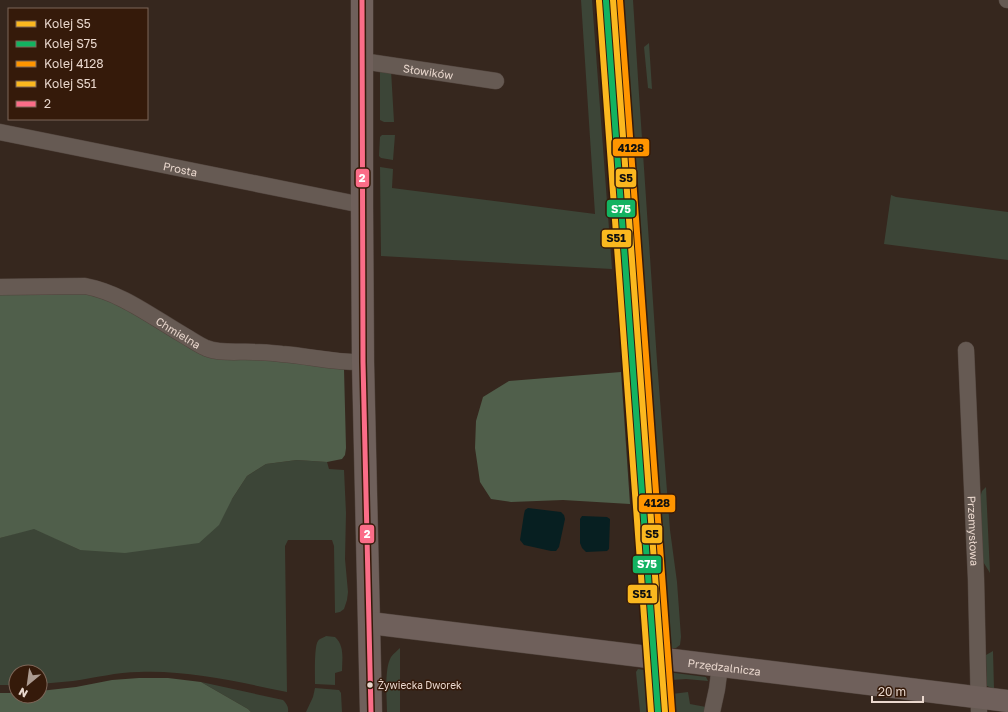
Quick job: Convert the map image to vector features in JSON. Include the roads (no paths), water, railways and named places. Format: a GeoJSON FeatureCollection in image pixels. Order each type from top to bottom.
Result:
{"type":"FeatureCollection","features":[{"type":"Feature","properties":{"kind":"main road"},"geometry":{"type":"LineString","coordinates":[[362,0],[363,362],[371,712]]}},
{"type":"Feature","properties":{"kind":"main road","name":"Przędzalnicza"},"geometry":{"type":"LineString","coordinates":[[370,623],[720,666],[979,705],[1008,702]]}},
{"type":"Feature","properties":{"kind":"street","name":"Słowików"},"geometry":{"type":"LineString","coordinates":[[362,61],[496,80]]}},
{"type":"Feature","properties":{"kind":"street","name":"Prosta"},"geometry":{"type":"LineString","coordinates":[[0,132],[362,205]]}},
{"type":"Feature","properties":{"kind":"street","name":"Chmielna"},"geometry":{"type":"LineString","coordinates":[[0,287],[85,286],[98,288],[126,300],[206,348],[217,351],[255,352],[348,363],[363,362]]}},
{"type":"Feature","properties":{"kind":"street","name":"Przemysłowa"},"geometry":{"type":"LineString","coordinates":[[966,350],[976,579],[979,705]]}},
{"type":"Feature","properties":{"kind":"street"},"geometry":{"type":"LineString","coordinates":[[712,712],[720,666]]}},
{"type":"Feature","properties":{"kind":"water"},"geometry":{"type":"Polygon","coordinates":[[[528,508],[561,512],[564,515],[565,519],[559,547],[556,551],[524,545],[520,540],[525,510],[528,508]]]}},
{"type":"Feature","properties":{"kind":"water"},"geometry":{"type":"Polygon","coordinates":[[[582,516],[607,517],[610,519],[609,549],[607,551],[586,552],[582,548],[580,543],[580,519],[582,516]]]}},
{"type":"Feature","properties":{"kind":"rail line","name":"S5"},"geometry":{"type":"LineString","coordinates":[[613,0],[665,712]]}},
{"type":"Feature","properties":{"kind":"rail line","name":"4128"},"geometry":{"type":"LineString","coordinates":[[620,0],[672,711]]}},
{"type":"Feature","properties":{"kind":"rail line","name":"S51"},"geometry":{"type":"LineString","coordinates":[[599,1],[651,712]]}},
{"type":"Feature","properties":{"kind":"rail line","name":"S75"},"geometry":{"type":"LineString","coordinates":[[606,1],[658,712]]}},
{"type":"Feature","properties":{"kind":"place","name":"Żywiecka Dworek"},"geometry":{"type":"Point","coordinates":[370,685]}}]}
